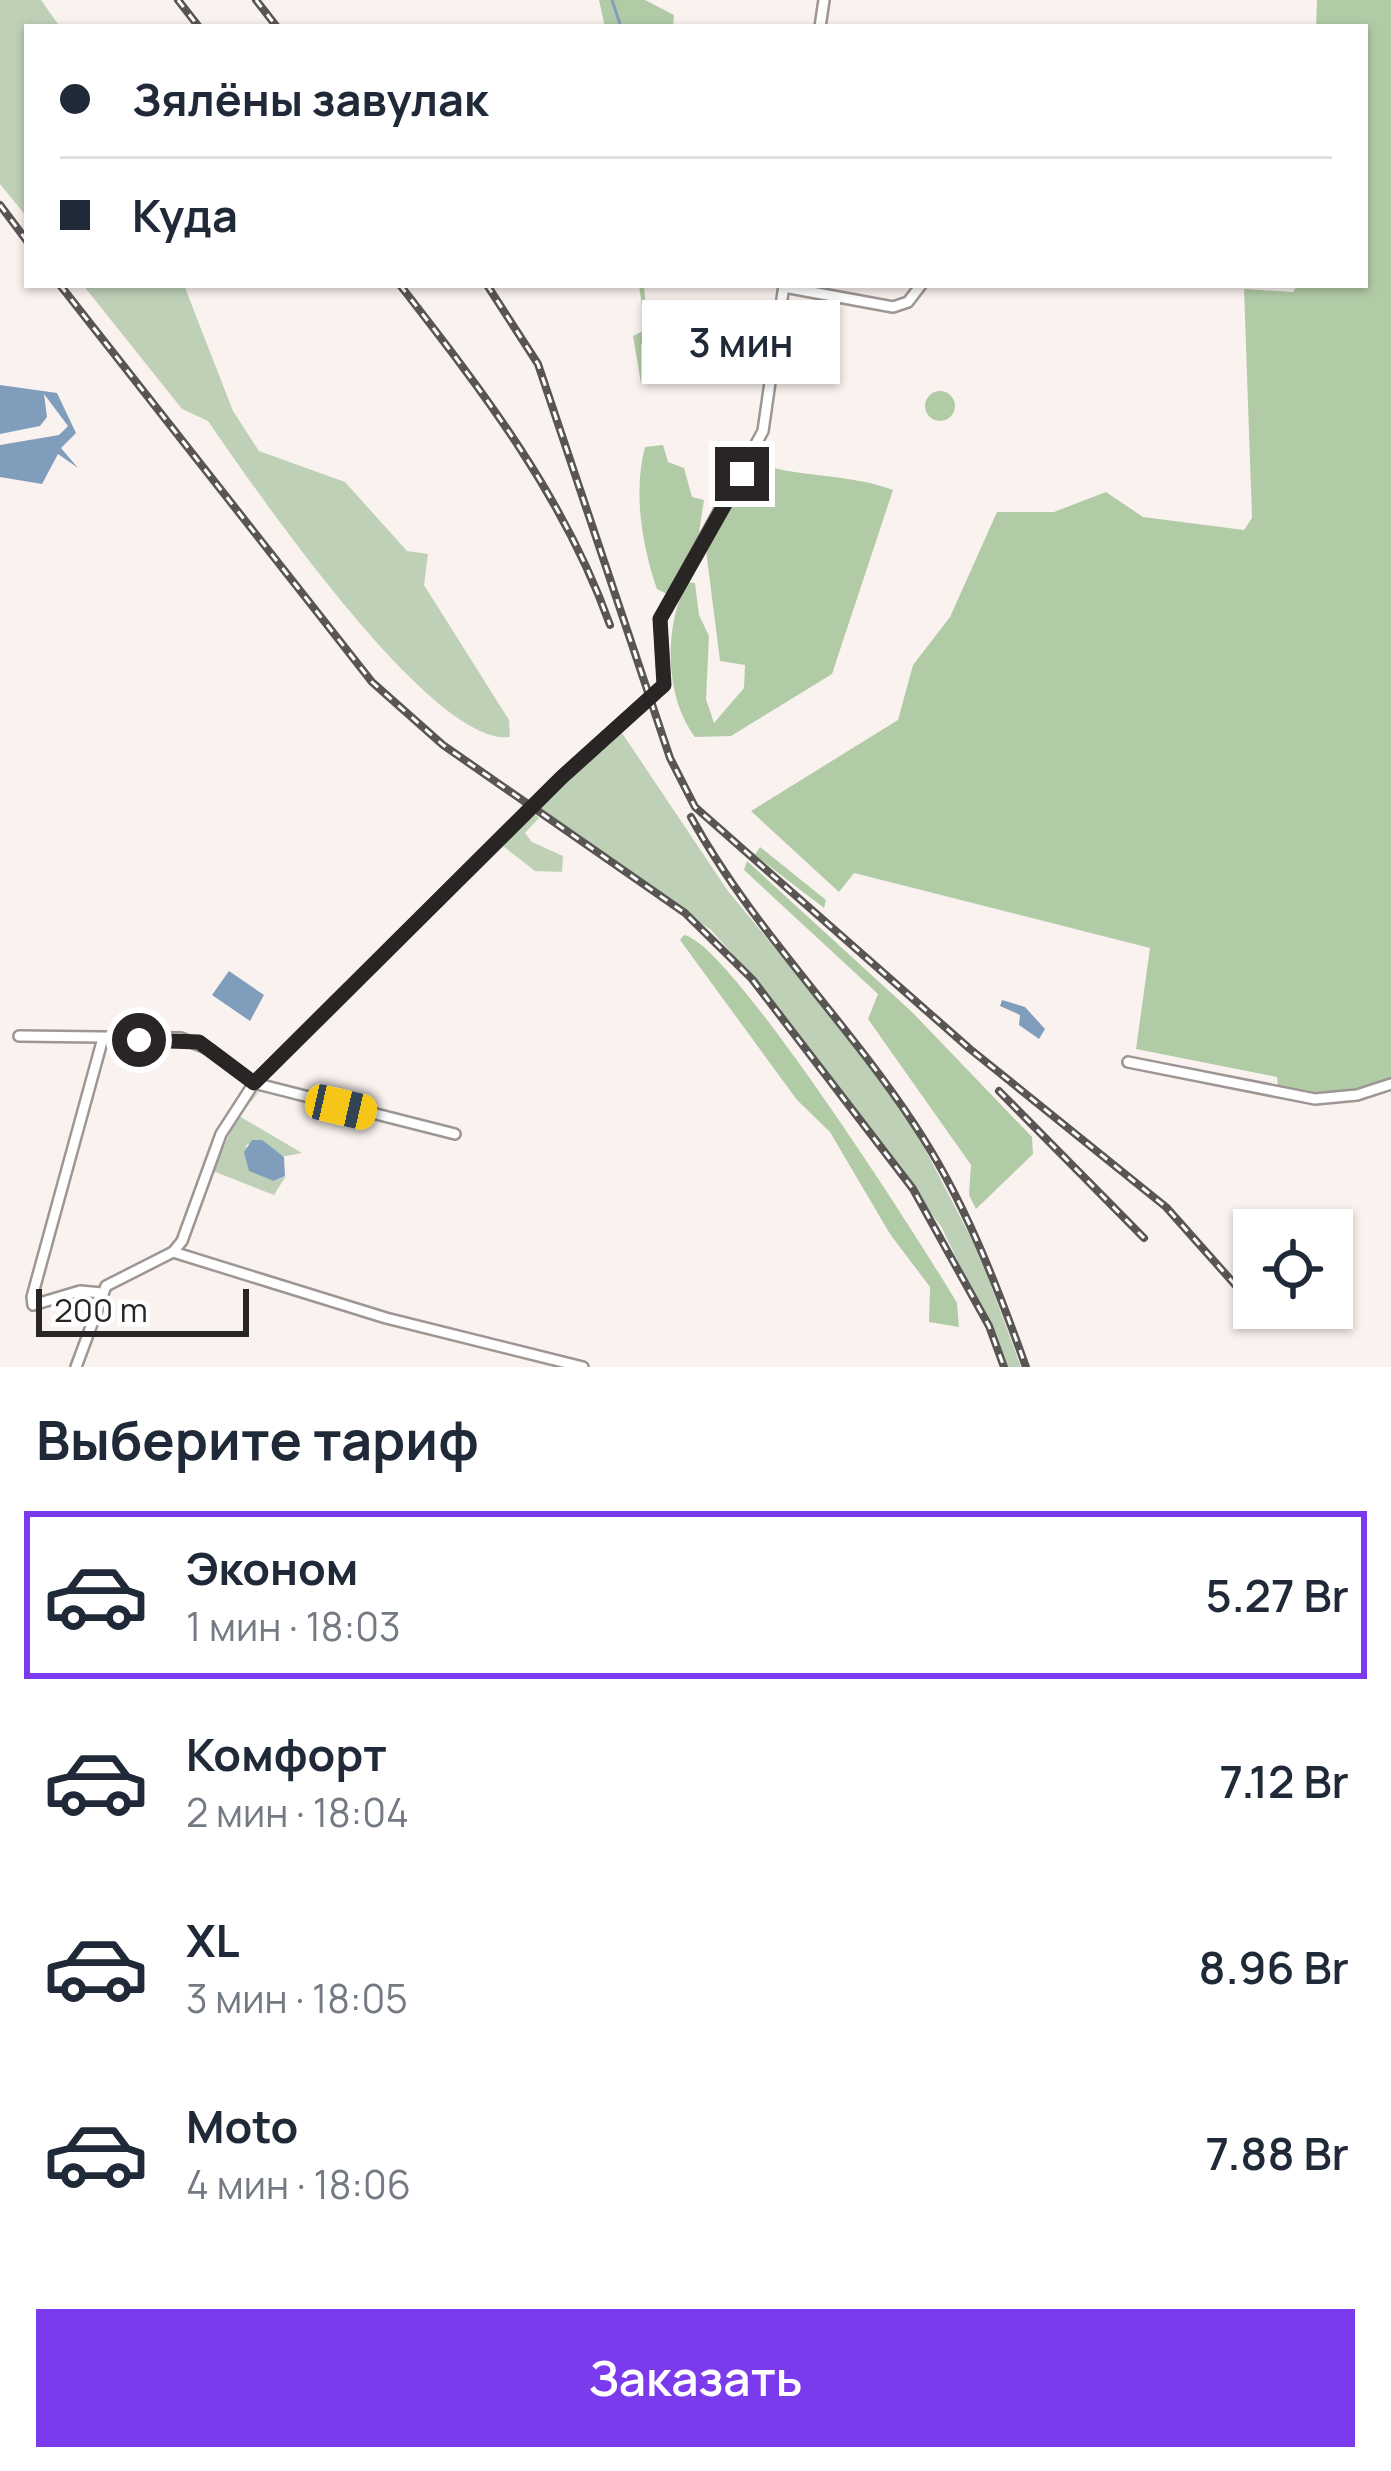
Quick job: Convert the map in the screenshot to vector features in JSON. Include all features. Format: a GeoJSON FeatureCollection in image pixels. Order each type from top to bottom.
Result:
{"type":"FeatureCollection","features":[{"type":"Feature","properties":{"kind":"street"},"geometry":{"type":"LineString","coordinates":[[76,1367],[102,1293],[122,1274],[173,1252],[186,1233],[221,1134],[251,1088],[562,777],[664,685],[660,619],[763,431],[784,288]]}},
{"type":"Feature","properties":{"kind":"street"},"geometry":{"type":"LineString","coordinates":[[794,288],[893,307],[908,302],[919,288]]}},
{"type":"Feature","properties":{"kind":"street"},"geometry":{"type":"LineString","coordinates":[[19,1036],[199,1042],[251,1088],[454,1134]]}},
{"type":"Feature","properties":{"kind":"street"},"geometry":{"type":"LineString","coordinates":[[102,1293],[80,1291],[33,1305],[33,1289],[48,1254],[103,1038]]}},
{"type":"Feature","properties":{"kind":"street"},"geometry":{"type":"LineString","coordinates":[[1128,1062],[1315,1100],[1357,1095],[1391,1084]]}},
{"type":"Feature","properties":{"kind":"street"},"geometry":{"type":"LineString","coordinates":[[173,1252],[364,1311],[583,1367]]}},
{"type":"Feature","properties":{"kind":"green space"},"geometry":{"type":"Polygon","coordinates":[[[0,0],[41,0],[58,24],[24,24],[24,213],[0,184],[0,0]]]}},
{"type":"Feature","properties":{"kind":"green space"},"geometry":{"type":"Polygon","coordinates":[[[599,0],[645,0],[674,15],[673,24],[604,24],[599,0]]]}},
{"type":"Feature","properties":{"kind":"green space"},"geometry":{"type":"Polygon","coordinates":[[[1317,0],[1391,0],[1391,1078],[1325,1097],[1278,1087],[1277,1077],[1136,1049],[1150,948],[854,873],[839,892],[751,811],[898,720],[913,665],[950,617],[997,512],[1054,512],[1106,492],[1143,517],[1244,530],[1252,518],[1244,289],[1368,288],[1368,24],[1316,24],[1317,0]]]}},
{"type":"Feature","properties":{"kind":"green space"},"geometry":{"type":"Polygon","coordinates":[[[85,288],[185,288],[233,411],[259,451],[345,482],[407,551],[428,554],[424,585],[509,720],[510,737],[476,729],[436,701],[392,659],[303,552],[208,421],[182,409],[85,288]]]}},
{"type":"Feature","properties":{"kind":"green space"},"geometry":{"type":"Polygon","coordinates":[[[639,288],[644,288],[648,332],[641,345],[641,383],[633,336],[645,330],[639,288]]]}},
{"type":"Feature","properties":{"kind":"green space"},"geometry":{"type":"Polygon","coordinates":[[[940,391],[955,406],[940,421],[925,406],[940,391]]]}},
{"type":"Feature","properties":{"kind":"green space"},"geometry":{"type":"Polygon","coordinates":[[[663,445],[668,462],[684,468],[692,497],[704,500],[697,546],[667,594],[657,589],[652,572],[640,500],[645,447],[663,445]]]}},
{"type":"Feature","properties":{"kind":"green space"},"geometry":{"type":"Polygon","coordinates":[[[756,463],[893,490],[832,674],[731,736],[695,737],[677,702],[673,682],[674,619],[687,582],[695,583],[699,615],[709,636],[706,699],[714,723],[744,688],[745,665],[720,661],[706,550],[756,463]]]}},
{"type":"Feature","properties":{"kind":"green space"},"geometry":{"type":"Polygon","coordinates":[[[620,730],[728,891],[849,1038],[915,1130],[979,1253],[1021,1367],[1008,1367],[942,1228],[769,995],[711,930],[536,809],[620,730]]]}},
{"type":"Feature","properties":{"kind":"green space"},"geometry":{"type":"Polygon","coordinates":[[[533,813],[539,818],[525,833],[532,842],[563,856],[562,872],[535,871],[503,846],[533,813]]]}},
{"type":"Feature","properties":{"kind":"green space"},"geometry":{"type":"Polygon","coordinates":[[[760,847],[826,900],[824,908],[755,855],[760,847]]]}},
{"type":"Feature","properties":{"kind":"green space"},"geometry":{"type":"Polygon","coordinates":[[[747,861],[912,1012],[1032,1137],[1033,1154],[976,1209],[969,1195],[971,1165],[868,1019],[878,994],[744,870],[747,861]]]}},
{"type":"Feature","properties":{"kind":"green space"},"geometry":{"type":"Polygon","coordinates":[[[684,935],[708,951],[742,988],[826,1101],[957,1303],[959,1327],[929,1322],[930,1287],[890,1234],[830,1132],[797,1100],[680,940],[684,935]]]}},
{"type":"Feature","properties":{"kind":"green space"},"geometry":{"type":"Polygon","coordinates":[[[262,1088],[239,1116],[302,1153],[280,1157],[262,1140],[246,1145],[250,1171],[275,1181],[286,1176],[274,1195],[213,1171],[240,1110],[262,1088]]]}},
{"type":"Feature","properties":{"kind":"water"},"geometry":{"type":"Polygon","coordinates":[[[0,385],[57,393],[76,433],[61,448],[78,468],[58,454],[42,484],[0,477],[0,445],[59,435],[68,426],[44,394],[47,417],[40,426],[0,434],[0,385]]]}},
{"type":"Feature","properties":{"kind":"water"},"geometry":{"type":"Polygon","coordinates":[[[229,971],[264,995],[250,1021],[212,995],[229,971]]]}},
{"type":"Feature","properties":{"kind":"water"},"geometry":{"type":"Polygon","coordinates":[[[1002,1000],[1025,1007],[1045,1029],[1039,1039],[1019,1025],[1020,1015],[1000,1006],[1002,1000]]]}},
{"type":"Feature","properties":{"kind":"water"},"geometry":{"type":"Polygon","coordinates":[[[252,1140],[262,1140],[284,1157],[285,1176],[274,1181],[249,1171],[244,1152],[252,1140]]]}},
{"type":"Feature","properties":{"kind":"waterway"},"geometry":{"type":"LineString","coordinates":[[612,0],[620,24]]}},
{"type":"Feature","properties":{"kind":"railway"},"geometry":{"type":"LineString","coordinates":[[178,0],[197,24]]}},
{"type":"Feature","properties":{"kind":"railway"},"geometry":{"type":"LineString","coordinates":[[256,0],[275,24]]}},
{"type":"Feature","properties":{"kind":"railway"},"geometry":{"type":"LineString","coordinates":[[0,205],[24,237]]}},
{"type":"Feature","properties":{"kind":"railway"},"geometry":{"type":"LineString","coordinates":[[62,288],[372,682],[443,745],[685,913],[752,979],[913,1189],[989,1326],[1004,1367]]}},
{"type":"Feature","properties":{"kind":"railway"},"geometry":{"type":"LineString","coordinates":[[402,288],[491,406],[545,489],[610,625]]}},
{"type":"Feature","properties":{"kind":"railway"},"geometry":{"type":"LineString","coordinates":[[489,288],[538,364],[670,758],[695,807],[970,1049],[1166,1207],[1233,1282]]}},
{"type":"Feature","properties":{"kind":"railway"},"geometry":{"type":"LineString","coordinates":[[691,817],[742,897],[887,1085],[932,1153],[978,1242],[1026,1367]]}},
{"type":"Feature","properties":{"kind":"railway"},"geometry":{"type":"LineString","coordinates":[[999,1091],[1144,1238]]}},
{"type":"Feature","properties":{"kind":"route"},"geometry":{"type":"LineString","coordinates":[[139,1040],[199,1042],[254,1083],[562,777],[664,685],[660,619],[742,474]]}}]}
